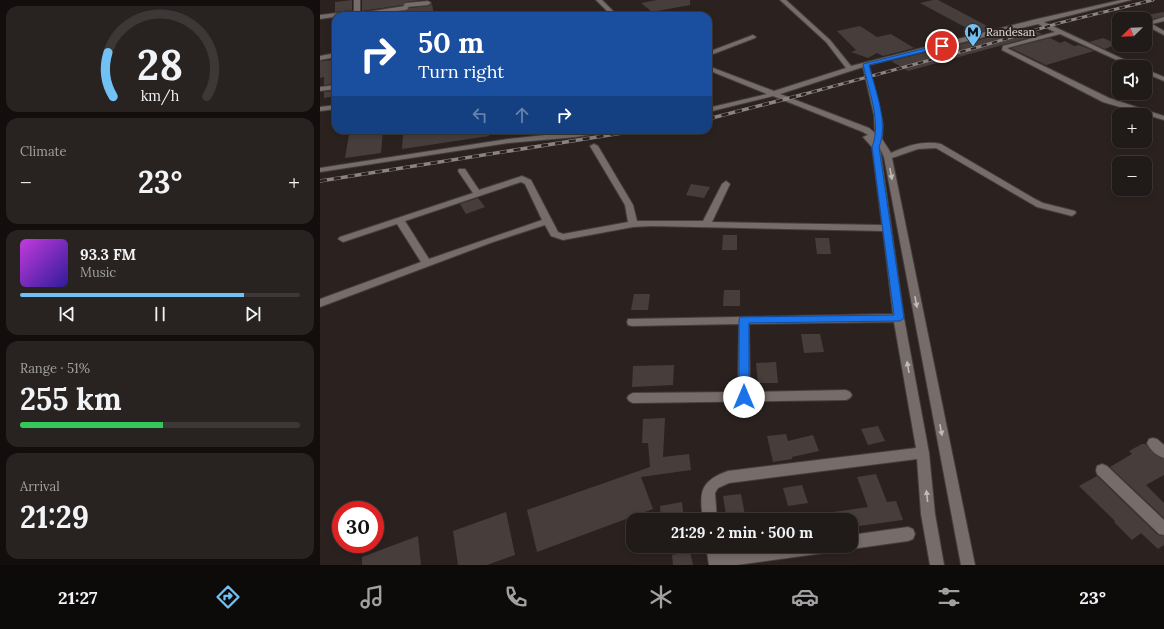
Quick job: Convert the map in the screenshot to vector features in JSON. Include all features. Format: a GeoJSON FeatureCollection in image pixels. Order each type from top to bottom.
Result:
{"type":"FeatureCollection","features":[{"type":"Feature","properties":{"kind":"street"},"geometry":{"type":"LineString","coordinates":[[357,0],[357,12]]}},
{"type":"Feature","properties":{"kind":"street"},"geometry":{"type":"LineString","coordinates":[[599,0],[611,12]]}},
{"type":"Feature","properties":{"kind":"street"},"geometry":{"type":"LineString","coordinates":[[784,0],[828,41],[850,69]]}},
{"type":"Feature","properties":{"kind":"street"},"geometry":{"type":"LineString","coordinates":[[1105,0],[1113,3]]}},
{"type":"Feature","properties":{"kind":"street"},"geometry":{"type":"LineString","coordinates":[[712,109],[772,95],[798,85],[866,64],[1128,0]]}},
{"type":"Feature","properties":{"kind":"street"},"geometry":{"type":"LineString","coordinates":[[367,12],[406,4],[428,2]]}},
{"type":"Feature","properties":{"kind":"street"},"geometry":{"type":"LineString","coordinates":[[320,17],[332,16]]}},
{"type":"Feature","properties":{"kind":"street"},"geometry":{"type":"LineString","coordinates":[[1164,19],[1146,24],[1164,33]]}},
{"type":"Feature","properties":{"kind":"street"},"geometry":{"type":"LineString","coordinates":[[1037,21],[1122,60]]}},
{"type":"Feature","properties":{"kind":"street"},"geometry":{"type":"LineString","coordinates":[[1060,32],[1005,47],[1004,49],[1106,100],[1164,118]]}},
{"type":"Feature","properties":{"kind":"street"},"geometry":{"type":"LineString","coordinates":[[712,52],[753,37]]}},
{"type":"Feature","properties":{"kind":"street"},"geometry":{"type":"LineString","coordinates":[[320,58],[332,56]]}},
{"type":"Feature","properties":{"kind":"street"},"geometry":{"type":"LineString","coordinates":[[866,64],[878,117],[877,143],[887,228],[922,453],[929,521],[937,565]]}},
{"type":"Feature","properties":{"kind":"street"},"geometry":{"type":"LineString","coordinates":[[712,70],[772,95],[866,130],[888,157],[968,565]]}},
{"type":"Feature","properties":{"kind":"street"},"geometry":{"type":"LineString","coordinates":[[1152,74],[1164,80]]}},
{"type":"Feature","properties":{"kind":"street"},"geometry":{"type":"LineString","coordinates":[[320,89],[332,88]]}},
{"type":"Feature","properties":{"kind":"street"},"geometry":{"type":"LineString","coordinates":[[320,110],[332,108]]}},
{"type":"Feature","properties":{"kind":"street"},"geometry":{"type":"LineString","coordinates":[[320,170],[508,142],[582,134]]}},
{"type":"Feature","properties":{"kind":"street"},"geometry":{"type":"LineString","coordinates":[[594,146],[629,205],[633,224]]}},
{"type":"Feature","properties":{"kind":"street"},"geometry":{"type":"LineString","coordinates":[[888,157],[916,146],[938,146],[1032,201],[1040,205],[1072,213]]}},
{"type":"Feature","properties":{"kind":"street"},"geometry":{"type":"LineString","coordinates":[[462,171],[477,193]]}},
{"type":"Feature","properties":{"kind":"street"},"geometry":{"type":"LineString","coordinates":[[343,239],[517,180],[526,180],[554,234],[563,237],[633,224],[652,223],[887,228]]}},
{"type":"Feature","properties":{"kind":"street"},"geometry":{"type":"LineString","coordinates":[[706,224],[726,184]]}},
{"type":"Feature","properties":{"kind":"street"},"geometry":{"type":"LineString","coordinates":[[399,219],[426,263]]}},
{"type":"Feature","properties":{"kind":"street"},"geometry":{"type":"LineString","coordinates":[[320,303],[426,263],[547,221]]}},
{"type":"Feature","properties":{"kind":"street"},"geometry":{"type":"LineString","coordinates":[[632,322],[900,318]]}},
{"type":"Feature","properties":{"kind":"street"},"geometry":{"type":"LineString","coordinates":[[744,320],[744,397]]}},
{"type":"Feature","properties":{"kind":"street"},"geometry":{"type":"LineString","coordinates":[[633,398],[846,395]]}},
{"type":"Feature","properties":{"kind":"street"},"geometry":{"type":"LineString","coordinates":[[1153,442],[1164,452]]}},
{"type":"Feature","properties":{"kind":"street"},"geometry":{"type":"LineString","coordinates":[[709,513],[707,498],[709,488],[718,480],[728,477],[922,453]]}},
{"type":"Feature","properties":{"kind":"street"},"geometry":{"type":"LineString","coordinates":[[1102,470],[1164,529]]}},
{"type":"Feature","properties":{"kind":"street"},"geometry":{"type":"LineString","coordinates":[[858,541],[908,534]]}},
{"type":"Feature","properties":{"kind":"street"},"geometry":{"type":"LineString","coordinates":[[715,553],[716,563],[780,553]]}},
{"type":"Feature","properties":{"kind":"building"},"geometry":{"type":"Polygon","coordinates":[[[352,0],[352,10],[335,12],[335,2],[352,0]]]}},
{"type":"Feature","properties":{"kind":"building"},"geometry":{"type":"Polygon","coordinates":[[[362,0],[422,0],[406,2],[402,5],[362,11],[362,0]]]}},
{"type":"Feature","properties":{"kind":"building"},"geometry":{"type":"Polygon","coordinates":[[[657,0],[690,0],[690,5],[652,12],[641,3],[657,0]]]}},
{"type":"Feature","properties":{"kind":"building"},"geometry":{"type":"Polygon","coordinates":[[[938,0],[993,29],[976,33],[920,3],[938,0]]]}},
{"type":"Feature","properties":{"kind":"building"},"geometry":{"type":"Polygon","coordinates":[[[432,4],[433,12],[398,12],[406,11],[410,8],[428,6],[432,4]]]}},
{"type":"Feature","properties":{"kind":"building"},"geometry":{"type":"Polygon","coordinates":[[[1164,12],[1164,16],[1152,19],[1152,14],[1164,12]]]}},
{"type":"Feature","properties":{"kind":"building"},"geometry":{"type":"Polygon","coordinates":[[[860,26],[877,37],[891,34],[914,48],[883,56],[877,53],[868,58],[851,52],[856,50],[837,31],[860,26]]]}},
{"type":"Feature","properties":{"kind":"building","name":"Randesan"},"geometry":{"type":"Polygon","coordinates":[[[1028,28],[1042,34],[908,71],[891,61],[1028,28]]]}},
{"type":"Feature","properties":{"kind":"building"},"geometry":{"type":"Polygon","coordinates":[[[1050,38],[1060,43],[1065,41],[1074,46],[1079,45],[1094,51],[1046,65],[1011,48],[1050,38]]]}},
{"type":"Feature","properties":{"kind":"building"},"geometry":{"type":"Polygon","coordinates":[[[1103,38],[1112,42],[1112,46],[1105,49],[1089,42],[1103,38]]]}},
{"type":"Feature","properties":{"kind":"building"},"geometry":{"type":"Polygon","coordinates":[[[332,60],[332,84],[324,85],[324,77],[320,78],[320,61],[332,60]]]}},
{"type":"Feature","properties":{"kind":"building"},"geometry":{"type":"Polygon","coordinates":[[[332,91],[332,97],[324,98],[324,92],[332,91]]]}},
{"type":"Feature","properties":{"kind":"building"},"geometry":{"type":"Polygon","coordinates":[[[383,134],[381,153],[345,158],[349,135],[383,134]]]}},
{"type":"Feature","properties":{"kind":"building"},"geometry":{"type":"Polygon","coordinates":[[[489,134],[489,136],[402,149],[403,135],[489,134]]]}},
{"type":"Feature","properties":{"kind":"building"},"geometry":{"type":"Polygon","coordinates":[[[691,184],[710,187],[704,198],[686,195],[691,184]]]}},
{"type":"Feature","properties":{"kind":"building"},"geometry":{"type":"Polygon","coordinates":[[[478,198],[485,207],[466,214],[460,204],[478,198]]]}},
{"type":"Feature","properties":{"kind":"building"},"geometry":{"type":"Polygon","coordinates":[[[723,235],[737,235],[737,250],[722,250],[723,235]]]}},
{"type":"Feature","properties":{"kind":"building"},"geometry":{"type":"Polygon","coordinates":[[[815,238],[829,238],[831,254],[817,254],[815,238]]]}},
{"type":"Feature","properties":{"kind":"building"},"geometry":{"type":"Polygon","coordinates":[[[724,290],[740,290],[740,306],[723,306],[724,290]]]}},
{"type":"Feature","properties":{"kind":"building"},"geometry":{"type":"Polygon","coordinates":[[[634,294],[650,294],[648,310],[631,310],[634,294]]]}},
{"type":"Feature","properties":{"kind":"building"},"geometry":{"type":"Polygon","coordinates":[[[801,334],[820,334],[824,352],[804,353],[801,334]]]}},
{"type":"Feature","properties":{"kind":"building"},"geometry":{"type":"Polygon","coordinates":[[[776,362],[778,383],[758,383],[756,363],[776,362]]]}},
{"type":"Feature","properties":{"kind":"building"},"geometry":{"type":"Polygon","coordinates":[[[674,365],[673,385],[632,387],[633,366],[674,365]]]}},
{"type":"Feature","properties":{"kind":"building"},"geometry":{"type":"Polygon","coordinates":[[[665,418],[663,457],[689,454],[691,470],[641,477],[653,509],[642,513],[626,513],[626,519],[537,552],[527,510],[650,467],[648,443],[642,443],[643,419],[665,418]]]}},
{"type":"Feature","properties":{"kind":"building"},"geometry":{"type":"Polygon","coordinates":[[[878,426],[885,441],[868,445],[861,429],[878,426]]]}},
{"type":"Feature","properties":{"kind":"building"},"geometry":{"type":"Polygon","coordinates":[[[786,434],[788,441],[813,435],[819,451],[792,457],[792,459],[773,462],[767,436],[786,434]]]}},
{"type":"Feature","properties":{"kind":"building"},"geometry":{"type":"Polygon","coordinates":[[[1142,444],[1146,444],[1156,455],[1164,459],[1164,475],[1146,485],[1164,503],[1164,518],[1110,467],[1132,454],[1129,451],[1142,444]]]}},
{"type":"Feature","properties":{"kind":"building"},"geometry":{"type":"Polygon","coordinates":[[[876,474],[887,502],[896,501],[903,520],[858,526],[858,513],[827,513],[868,507],[857,477],[876,474]]]}},
{"type":"Feature","properties":{"kind":"building"},"geometry":{"type":"Polygon","coordinates":[[[1097,476],[1158,535],[1164,536],[1164,545],[1158,549],[1141,533],[1132,540],[1079,486],[1097,476]]]}},
{"type":"Feature","properties":{"kind":"building"},"geometry":{"type":"Polygon","coordinates":[[[802,485],[808,503],[788,506],[783,488],[802,485]]]}},
{"type":"Feature","properties":{"kind":"building"},"geometry":{"type":"Polygon","coordinates":[[[741,494],[745,513],[726,513],[723,496],[741,494]]]}},
{"type":"Feature","properties":{"kind":"building"},"geometry":{"type":"Polygon","coordinates":[[[682,502],[683,513],[660,513],[660,506],[682,502]]]}},
{"type":"Feature","properties":{"kind":"building"},"geometry":{"type":"Polygon","coordinates":[[[506,512],[515,555],[487,565],[458,565],[453,531],[506,512]]]}},
{"type":"Feature","properties":{"kind":"building"},"geometry":{"type":"Polygon","coordinates":[[[418,536],[421,565],[362,565],[362,557],[373,553],[384,553],[384,549],[418,536]]]}},
{"type":"Feature","properties":{"kind":"building"},"geometry":{"type":"Polygon","coordinates":[[[690,553],[693,565],[673,565],[672,555],[690,553]]]}},
{"type":"Feature","properties":{"kind":"railway"},"geometry":{"type":"LineString","coordinates":[[801,95],[975,48],[1059,23],[1153,0]]}},
{"type":"Feature","properties":{"kind":"railway"},"geometry":{"type":"LineString","coordinates":[[712,118],[805,94]]}},
{"type":"Feature","properties":{"kind":"railway"},"geometry":{"type":"LineString","coordinates":[[320,181],[616,134]]}},
{"type":"Feature","properties":{"kind":"place","name":"Randesan"},"geometry":{"type":"Point","coordinates":[973,47]}},
{"type":"Feature","properties":{"kind":"route"},"geometry":{"type":"LineString","coordinates":[[744,397],[744,320],[900,318],[876,147],[879,139],[879,123],[868,79],[866,64],[942,46]]}}]}
